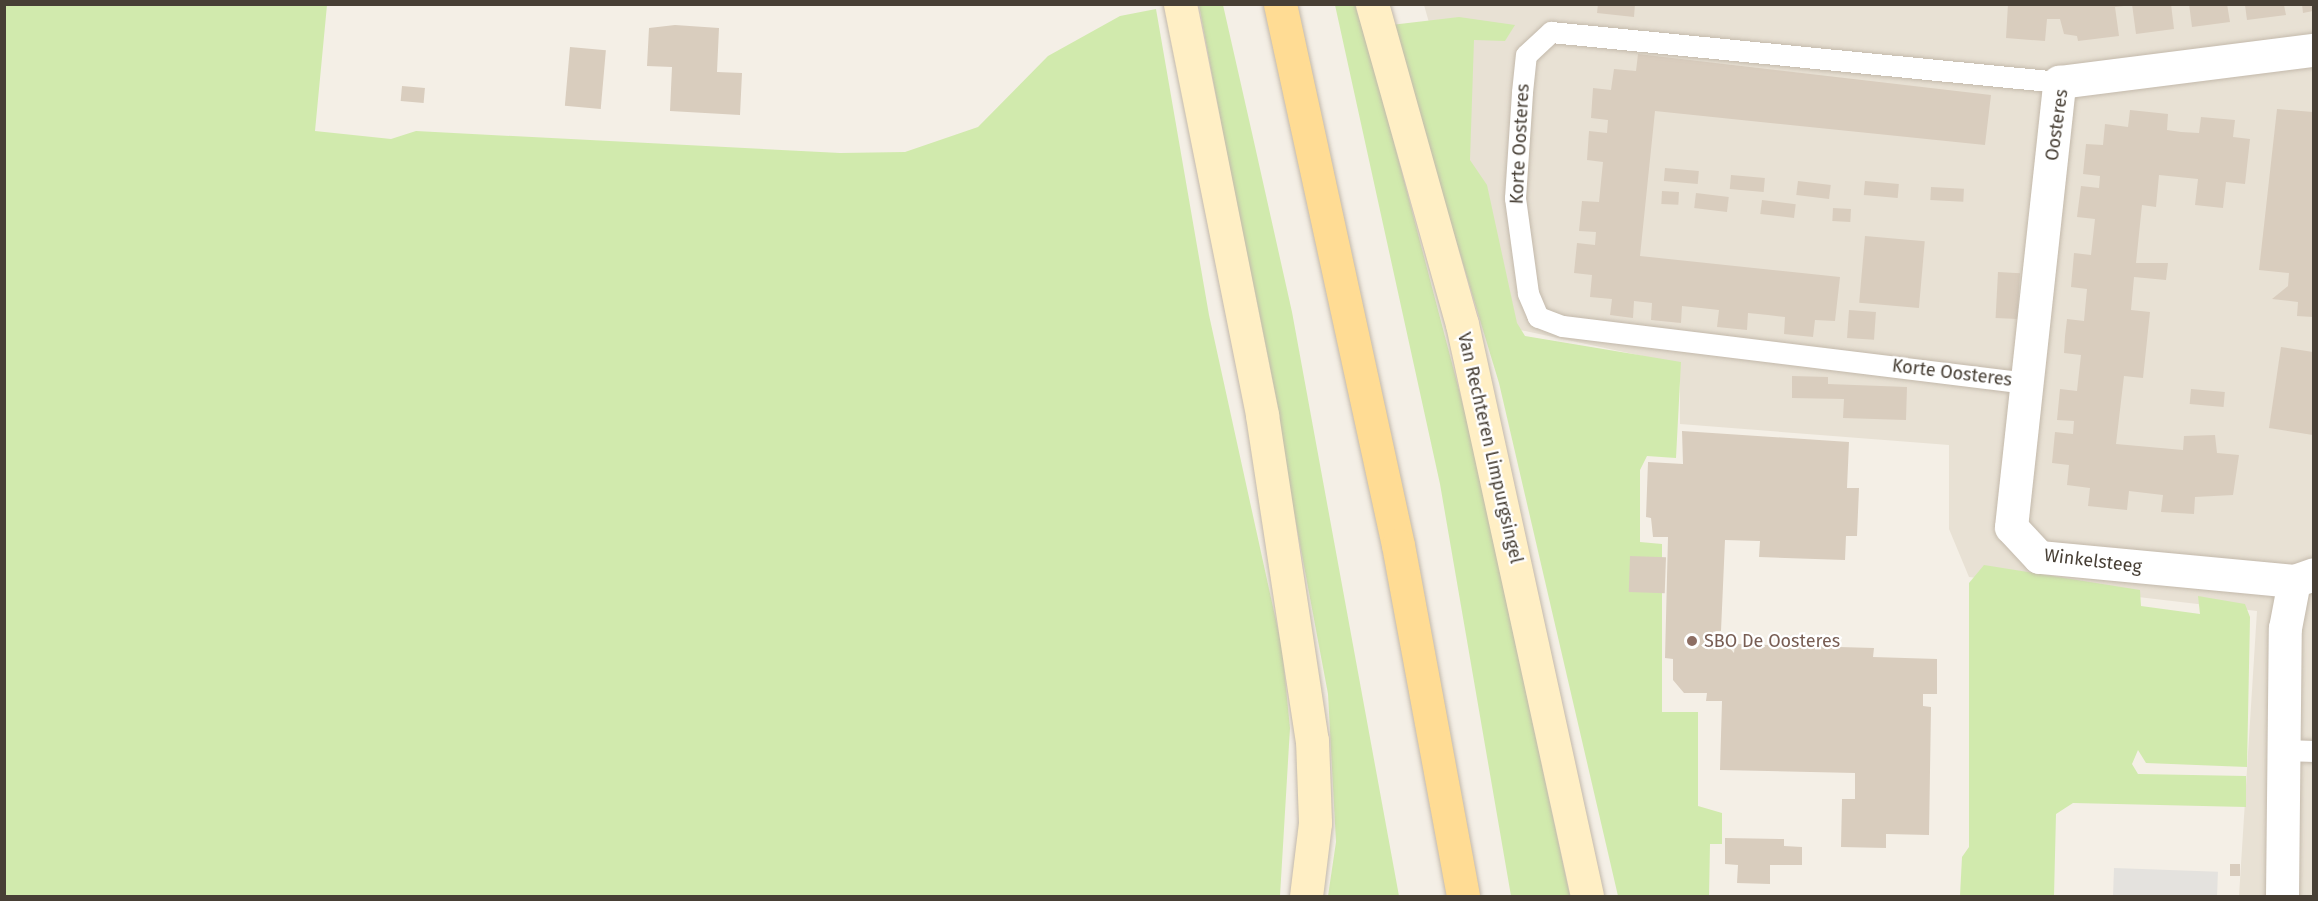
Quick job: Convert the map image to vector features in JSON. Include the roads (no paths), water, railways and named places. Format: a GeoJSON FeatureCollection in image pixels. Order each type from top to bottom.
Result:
{"type":"FeatureCollection","features":[{"type":"Feature","properties":{"kind":"main road"},"geometry":{"type":"LineString","coordinates":[[1180,4],[1262,415],[1312,740],[1315,823],[1306,897]]}},
{"type":"Feature","properties":{"kind":"main road"},"geometry":{"type":"LineString","coordinates":[[1280,4],[1398,545],[1463,897]]}},
{"type":"Feature","properties":{"kind":"main road","name":"Van Rechteren Limpurgsingel"},"geometry":{"type":"LineString","coordinates":[[1372,4],[1462,324],[1587,897]]}},
{"type":"Feature","properties":{"kind":"street","name":"Oosteres"},"geometry":{"type":"LineString","coordinates":[[2027,383],[2060,82],[2313,50]]}},
{"type":"Feature","properties":{"kind":"street","name":"Winkelsteeg"},"geometry":{"type":"LineString","coordinates":[[2027,383],[2011,527],[2039,557],[2304,578],[2285,628],[2299,750],[2282,897]]}},
{"type":"Feature","properties":{"kind":"lane","name":"Korte Oosteres"},"geometry":{"type":"LineString","coordinates":[[2027,383],[1562,326],[1538,317],[1528,293],[1515,198],[1526,55],[1551,32],[2060,82]]}},
{"type":"Feature","properties":{"kind":"place","name":"SBO De Oosteres"},"geometry":{"type":"Point","coordinates":[1692,641]}}]}
